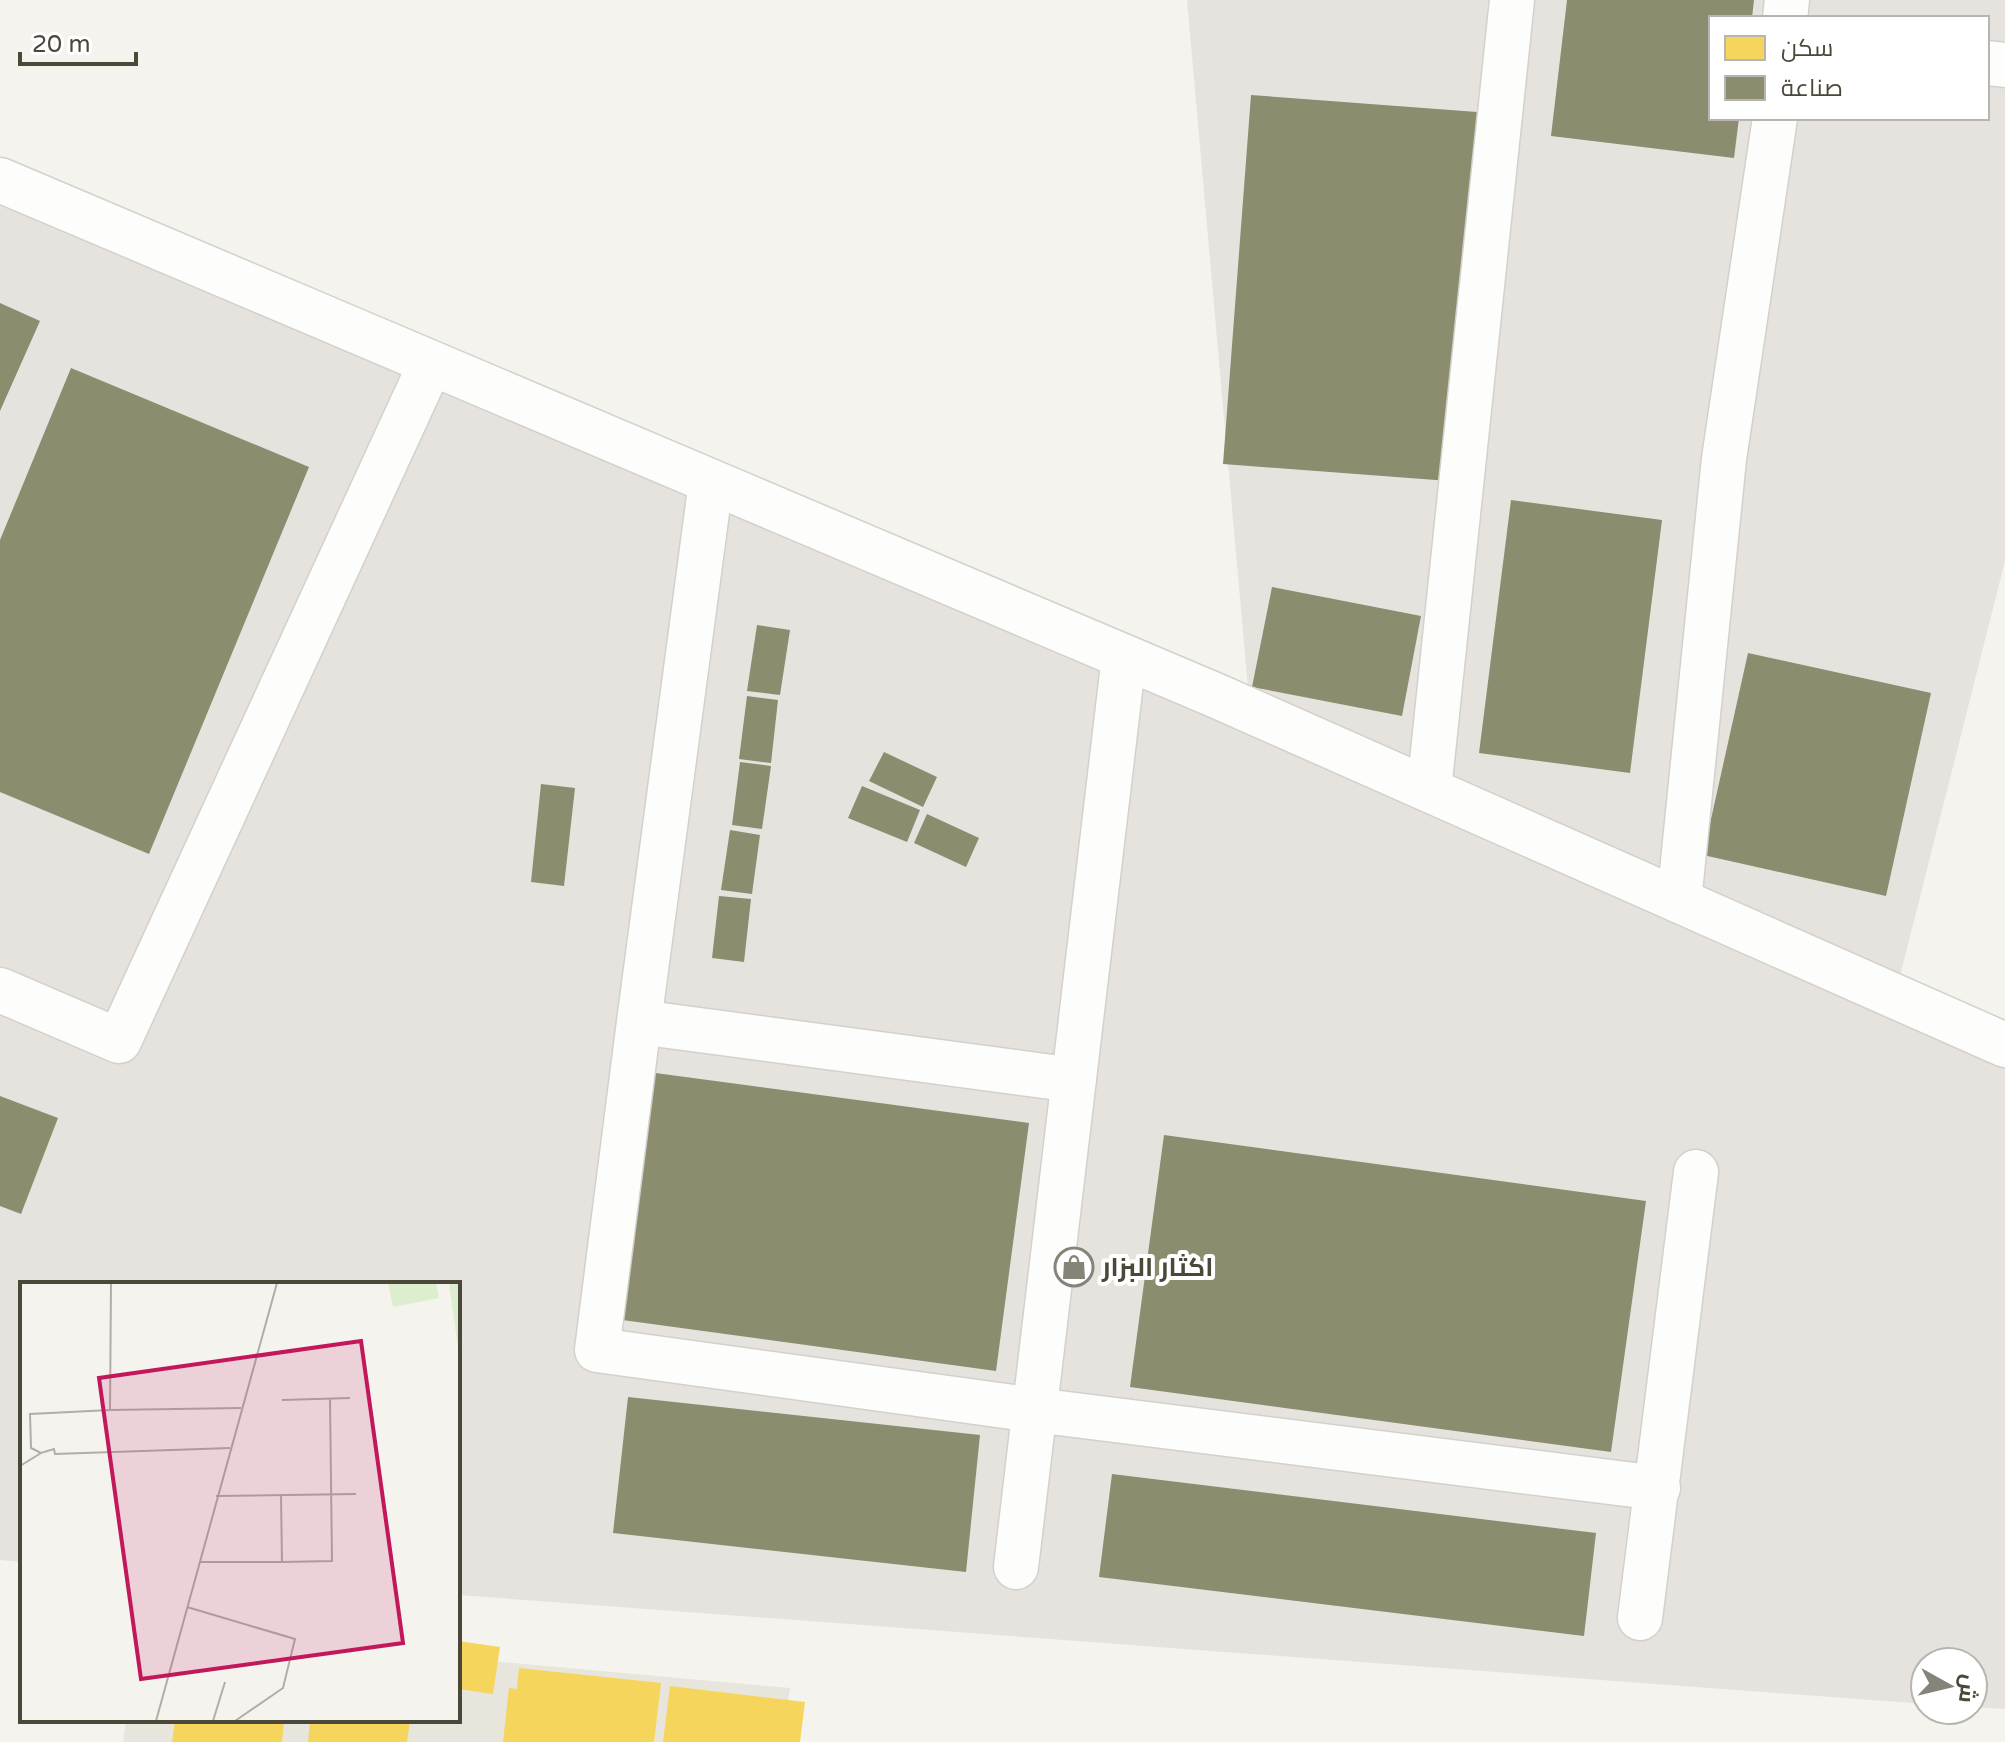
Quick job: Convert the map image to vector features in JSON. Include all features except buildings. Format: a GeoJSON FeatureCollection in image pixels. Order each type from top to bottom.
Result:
{"type":"FeatureCollection","features":[{"type":"Feature","properties":{"kind":"street"},"geometry":{"type":"LineString","coordinates":[[1429,790],[1512,0]]}},
{"type":"Feature","properties":{"kind":"street"},"geometry":{"type":"LineString","coordinates":[[1679,901],[1724,459],[1775,120]]}},
{"type":"Feature","properties":{"kind":"street"},"geometry":{"type":"LineString","coordinates":[[0,180],[1124,657],[2005,1045]]}},
{"type":"Feature","properties":{"kind":"street"},"geometry":{"type":"LineString","coordinates":[[0,990],[119,1041],[431,363]]}},
{"type":"Feature","properties":{"kind":"street"},"geometry":{"type":"LineString","coordinates":[[711,482],[597,1350],[1035,1410],[1658,1488]]}},
{"type":"Feature","properties":{"kind":"street"},"geometry":{"type":"LineString","coordinates":[[1016,1567],[1124,657]]}},
{"type":"Feature","properties":{"kind":"street"},"geometry":{"type":"LineString","coordinates":[[639,1022],[1074,1080]]}},
{"type":"Feature","properties":{"kind":"street"},"geometry":{"type":"LineString","coordinates":[[1640,1618],[1696,1172]]}},
{"type":"Feature","properties":{"kind":"shaded area"},"geometry":{"type":"Polygon","coordinates":[[[1187,0],[2005,0],[2005,561],[1895,996],[1250,711],[1187,0]]]}},
{"type":"Feature","properties":{"kind":"shaded area"},"geometry":{"type":"Polygon","coordinates":[[[0,180],[2005,1046],[2005,1709],[1989,1708],[1989,1646],[1909,1646],[1909,1703],[460,1595],[460,1282],[20,1282],[20,1562],[0,1560],[0,180]]]}},
{"type":"Feature","properties":{"kind":"shaded area"},"geometry":{"type":"Polygon","coordinates":[[[460,1658],[790,1688],[782,1742],[123,1742],[126,1722],[460,1722],[460,1658]]]}},
{"type":"Feature","properties":{"kind":"place","name":"اكثار البزار"},"geometry":{"type":"Point","coordinates":[1074,1267]}}]}
